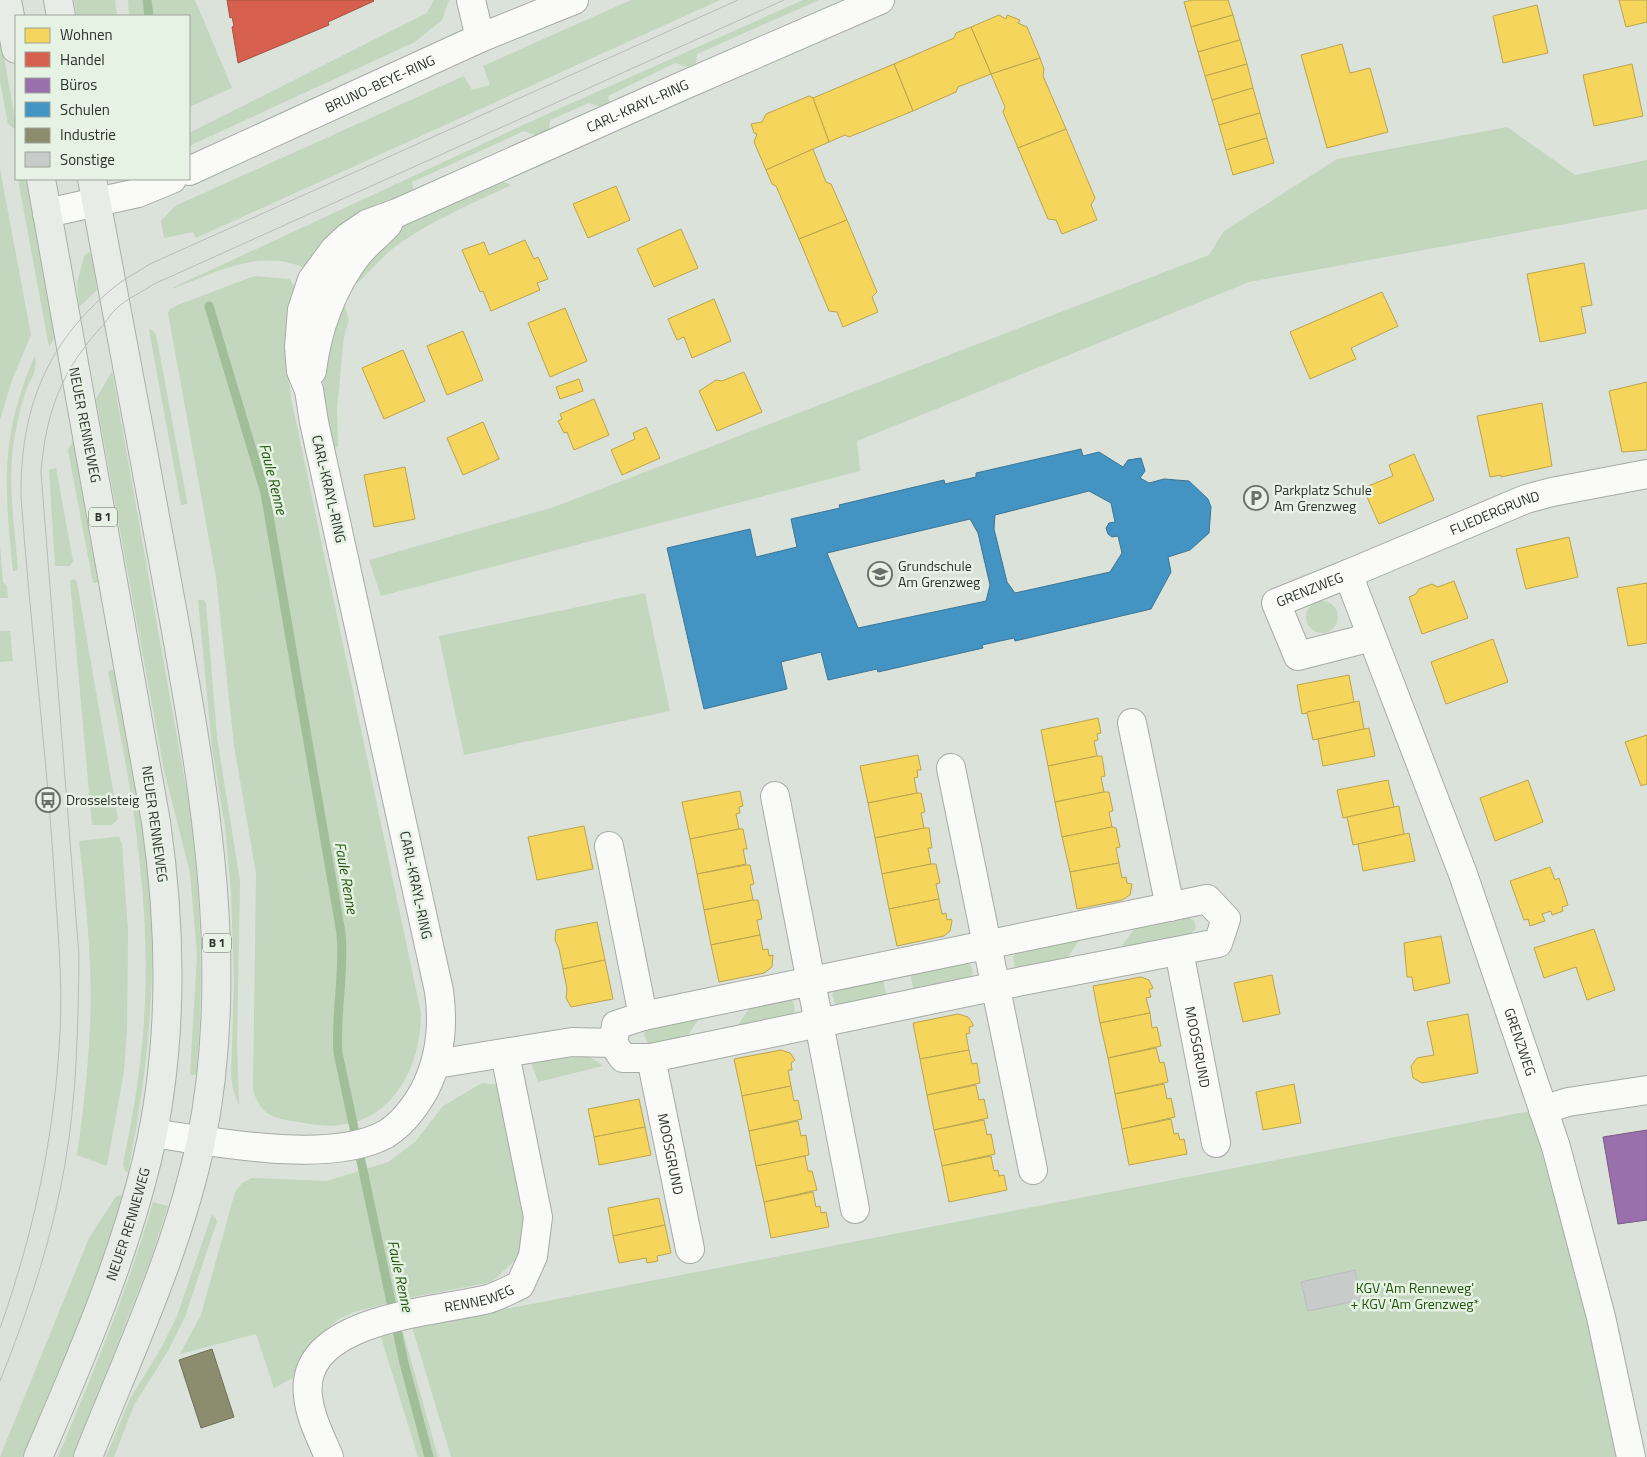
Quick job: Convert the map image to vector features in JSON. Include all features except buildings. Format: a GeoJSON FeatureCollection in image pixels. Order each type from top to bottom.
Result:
{"type":"FeatureCollection","features":[{"type":"Feature","properties":{"kind":"main road"},"geometry":{"type":"LineString","coordinates":[[7,0],[15,44]]}},
{"type":"Feature","properties":{"kind":"main road"},"geometry":{"type":"LineString","coordinates":[[58,0],[61,15]]}},
{"type":"Feature","properties":{"kind":"main road","name":"NEUER RENNEWEG"},"geometry":{"type":"LineString","coordinates":[[38,1457],[105,1297],[132,1215],[153,1133],[165,1038],[167,986],[167,935],[161,857],[112,566],[72,363],[41,180]]}},
{"type":"Feature","properties":{"kind":"main road","name":"B 1"},"geometry":{"type":"LineString","coordinates":[[88,1457],[169,1249],[201,1140],[212,1068],[217,1010],[217,928],[212,864],[196,745],[94,191]]}},
{"type":"Feature","properties":{"kind":"street"},"geometry":{"type":"LineString","coordinates":[[471,0],[480,38]]}},
{"type":"Feature","properties":{"kind":"street","name":"BRUNO-BEYE-RING"},"geometry":{"type":"LineString","coordinates":[[190,171],[480,38],[574,0]]}},
{"type":"Feature","properties":{"kind":"street","name":"CARL-KRAYL-RING"},"geometry":{"type":"LineString","coordinates":[[153,1133],[201,1140],[318,1151],[344,1147],[386,1134],[402,1121],[417,1102],[430,1080],[436,1064],[441,1016],[439,991],[314,422],[309,390],[314,356],[324,318],[335,292],[358,254],[397,214],[656,97],[880,0]]}},
{"type":"Feature","properties":{"kind":"street"},"geometry":{"type":"LineString","coordinates":[[47,213],[94,191],[138,193],[170,180]]}},
{"type":"Feature","properties":{"kind":"street","name":"FLIEDERGRUND"},"geometry":{"type":"LineString","coordinates":[[1348,574],[1526,499],[1552,492],[1647,474]]}},
{"type":"Feature","properties":{"kind":"street","name":"GRENZWEG"},"geometry":{"type":"LineString","coordinates":[[1372,638],[1298,656],[1276,603],[1348,574],[1463,874],[1556,1148],[1601,1317],[1631,1457]]}},
{"type":"Feature","properties":{"kind":"street"},"geometry":{"type":"LineString","coordinates":[[1132,723],[1170,907]]}},
{"type":"Feature","properties":{"kind":"street"},"geometry":{"type":"LineString","coordinates":[[951,768],[997,986],[1033,1170]]}},
{"type":"Feature","properties":{"kind":"street"},"geometry":{"type":"LineString","coordinates":[[775,796],[855,1208]]}},
{"type":"Feature","properties":{"kind":"street"},"geometry":{"type":"LineString","coordinates":[[609,846],[643,1016]]}},
{"type":"Feature","properties":{"kind":"street"},"geometry":{"type":"LineString","coordinates":[[1207,899],[1226,919],[1218,943],[997,986],[652,1058],[623,1058],[613,1043],[616,1025],[643,1016],[1170,907],[1207,899]]}},
{"type":"Feature","properties":{"kind":"street","name":"MOOSGRUND"},"geometry":{"type":"LineString","coordinates":[[1179,951],[1216,1143]]}},
{"type":"Feature","properties":{"kind":"street"},"geometry":{"type":"LineString","coordinates":[[436,1064],[572,1042],[613,1043]]}},
{"type":"Feature","properties":{"kind":"street","name":"RENNEWEG"},"geometry":{"type":"LineString","coordinates":[[329,1457],[308,1395],[314,1366],[319,1356],[333,1343],[350,1332],[374,1323],[490,1298],[520,1285],[533,1256],[538,1217],[505,1054]]}},
{"type":"Feature","properties":{"kind":"street","name":"MOOSGRUND"},"geometry":{"type":"LineString","coordinates":[[652,1058],[690,1249]]}},
{"type":"Feature","properties":{"kind":"street"},"geometry":{"type":"LineString","coordinates":[[1543,1110],[1568,1102],[1647,1090]]}},
{"type":"Feature","properties":{"kind":"green space"},"geometry":{"type":"Polygon","coordinates":[[[74,0],[115,0],[117,15],[77,15],[74,0]]]}},
{"type":"Feature","properties":{"kind":"green space"},"geometry":{"type":"Polygon","coordinates":[[[128,0],[195,0],[232,88],[190,107],[190,15],[129,15],[128,0]]]}},
{"type":"Feature","properties":{"kind":"green space"},"geometry":{"type":"Polygon","coordinates":[[[434,0],[449,0],[442,20],[415,42],[190,146],[190,132],[427,13],[434,0]]]}},
{"type":"Feature","properties":{"kind":"green space"},"geometry":{"type":"Polygon","coordinates":[[[631,0],[720,0],[196,238],[193,232],[164,238],[161,221],[175,206],[464,76],[472,90],[490,85],[483,66],[631,0]]]}},
{"type":"Feature","properties":{"kind":"green space"},"geometry":{"type":"Polygon","coordinates":[[[803,0],[819,0],[697,54],[696,63],[687,67],[675,63],[608,96],[610,104],[601,107],[589,103],[550,120],[549,131],[537,136],[524,131],[412,182],[413,190],[391,201],[311,271],[294,264],[277,261],[259,261],[225,269],[172,288],[534,120],[803,0]]]}},
{"type":"Feature","properties":{"kind":"green space"},"geometry":{"type":"Polygon","coordinates":[[[0,34],[15,119],[15,129],[8,124],[0,81],[0,34]]]}},
{"type":"Feature","properties":{"kind":"green space"},"geometry":{"type":"Polygon","coordinates":[[[1507,127],[1575,175],[1647,160],[1647,209],[1249,282],[857,441],[860,471],[381,596],[369,560],[554,507],[1209,255],[1224,231],[1337,159],[1507,127]]]}},
{"type":"Feature","properties":{"kind":"green space"},"geometry":{"type":"Polygon","coordinates":[[[0,169],[31,335],[12,380],[0,420],[0,169]]]}},
{"type":"Feature","properties":{"kind":"green space"},"geometry":{"type":"Polygon","coordinates":[[[18,180],[26,180],[55,337],[49,347],[18,180]]]}},
{"type":"Feature","properties":{"kind":"green space"},"geometry":{"type":"Polygon","coordinates":[[[499,180],[511,185],[452,213],[396,246],[348,290],[354,268],[400,228],[433,209],[499,180]]]}},
{"type":"Feature","properties":{"kind":"green space"},"geometry":{"type":"Polygon","coordinates":[[[89,252],[92,255],[97,290],[79,307],[77,283],[84,256],[89,252]]]}},
{"type":"Feature","properties":{"kind":"green space"},"geometry":{"type":"Polygon","coordinates":[[[254,276],[289,279],[295,287],[287,319],[285,344],[291,398],[421,1013],[416,1051],[402,1086],[376,1112],[360,1121],[340,1125],[329,1126],[275,1117],[264,1111],[256,1099],[253,1090],[256,874],[234,745],[216,578],[168,313],[170,309],[178,305],[254,276]]]}},
{"type":"Feature","properties":{"kind":"green space"},"geometry":{"type":"Polygon","coordinates":[[[338,302],[344,304],[349,320],[344,336],[337,408],[338,447],[333,448],[324,394],[323,362],[338,302]]]}},
{"type":"Feature","properties":{"kind":"green space"},"geometry":{"type":"Polygon","coordinates":[[[151,329],[156,334],[187,504],[181,505],[149,330],[151,329]]]}},
{"type":"Feature","properties":{"kind":"green space"},"geometry":{"type":"Polygon","coordinates":[[[35,355],[35,367],[21,407],[13,447],[12,493],[18,570],[13,571],[7,486],[10,437],[24,384],[35,355]]]}},
{"type":"Feature","properties":{"kind":"green space"},"geometry":{"type":"Polygon","coordinates":[[[112,371],[190,810],[194,842],[201,971],[197,1074],[193,1075],[190,1074],[197,955],[190,873],[164,770],[96,399],[112,371]]]}},
{"type":"Feature","properties":{"kind":"green space"},"geometry":{"type":"Polygon","coordinates":[[[73,441],[98,582],[93,583],[68,450],[73,441]]]}},
{"type":"Feature","properties":{"kind":"green space"},"geometry":{"type":"Polygon","coordinates":[[[56,468],[73,561],[70,566],[55,566],[49,470],[56,468]]]}},
{"type":"Feature","properties":{"kind":"green space"},"geometry":{"type":"Polygon","coordinates":[[[0,545],[3,582],[7,586],[8,598],[0,598],[0,545]]]}},
{"type":"Feature","properties":{"kind":"green space"},"geometry":{"type":"Polygon","coordinates":[[[74,579],[77,582],[118,819],[112,825],[92,825],[70,581],[74,579]]]}},
{"type":"Feature","properties":{"kind":"green space"},"geometry":{"type":"Polygon","coordinates":[[[645,593],[670,711],[464,755],[439,636],[645,593]]]}},
{"type":"Feature","properties":{"kind":"green space"},"geometry":{"type":"Polygon","coordinates":[[[198,600],[204,600],[206,603],[217,737],[240,881],[237,1043],[239,1106],[233,1090],[231,1075],[234,983],[231,892],[225,827],[212,747],[198,600]]]}},
{"type":"Feature","properties":{"kind":"green space"},"geometry":{"type":"Polygon","coordinates":[[[1322,601],[1334,605],[1338,617],[1334,629],[1322,633],[1310,629],[1306,617],[1310,605],[1322,601]]]}},
{"type":"Feature","properties":{"kind":"green space"},"geometry":{"type":"Polygon","coordinates":[[[0,631],[10,631],[13,661],[0,662],[0,631]]]}},
{"type":"Feature","properties":{"kind":"green space"},"geometry":{"type":"Polygon","coordinates":[[[116,669],[136,777],[148,859],[152,922],[149,1030],[135,1136],[128,1172],[125,1171],[123,1164],[140,1063],[144,1023],[146,960],[137,836],[124,753],[108,671],[116,669]]]}},
{"type":"Feature","properties":{"kind":"green space"},"geometry":{"type":"Polygon","coordinates":[[[119,837],[122,844],[128,931],[127,1032],[124,1071],[107,1166],[77,1155],[87,1075],[91,1004],[88,934],[79,841],[119,837]]]}},
{"type":"Feature","properties":{"kind":"green space"},"geometry":{"type":"Polygon","coordinates":[[[1187,916],[1194,921],[1196,928],[1190,935],[1118,951],[1136,927],[1187,916]]]}},
{"type":"Feature","properties":{"kind":"green space"},"geometry":{"type":"Polygon","coordinates":[[[1081,938],[1063,964],[1021,971],[1015,968],[1013,957],[1019,949],[1081,938]]]}},
{"type":"Feature","properties":{"kind":"green space"},"geometry":{"type":"Polygon","coordinates":[[[963,962],[971,965],[973,973],[968,981],[914,993],[910,973],[963,962]]]}},
{"type":"Feature","properties":{"kind":"green space"},"geometry":{"type":"Polygon","coordinates":[[[883,979],[887,998],[843,1006],[835,1004],[832,994],[838,989],[883,979]]]}},
{"type":"Feature","properties":{"kind":"green space"},"geometry":{"type":"Polygon","coordinates":[[[788,998],[793,1002],[795,1010],[792,1015],[736,1028],[752,1004],[788,998]]]}},
{"type":"Feature","properties":{"kind":"green space"},"geometry":{"type":"Polygon","coordinates":[[[702,1014],[685,1040],[652,1046],[647,1042],[644,1033],[649,1026],[702,1014]]]}},
{"type":"Feature","properties":{"kind":"green space"},"geometry":{"type":"Polygon","coordinates":[[[588,1056],[603,1066],[538,1082],[531,1062],[588,1056]]]}},
{"type":"Feature","properties":{"kind":"green space"},"geometry":{"type":"Polygon","coordinates":[[[482,1083],[498,1085],[525,1226],[517,1258],[492,1282],[403,1299],[354,1312],[339,1319],[315,1339],[308,1348],[297,1376],[274,1388],[256,1334],[180,1354],[201,1315],[235,1192],[242,1183],[252,1178],[327,1181],[388,1162],[415,1142],[443,1106],[482,1083]]]}},
{"type":"Feature","properties":{"kind":"green space","name":"KGV 'Am Renneweg' + KGV 'Am Grenzweg*"},"geometry":{"type":"Polygon","coordinates":[[[1530,1111],[1589,1320],[1617,1457],[451,1457],[412,1327],[1530,1111]]]}},
{"type":"Feature","properties":{"kind":"green space"},"geometry":{"type":"Polygon","coordinates":[[[119,1195],[122,1196],[101,1263],[22,1457],[0,1457],[89,1238],[115,1198],[119,1195]]]}},
{"type":"Feature","properties":{"kind":"green space"},"geometry":{"type":"Polygon","coordinates":[[[153,1202],[168,1206],[149,1264],[73,1457],[58,1457],[97,1363],[133,1267],[153,1202]]]}},
{"type":"Feature","properties":{"kind":"green space"},"geometry":{"type":"Polygon","coordinates":[[[212,1214],[217,1221],[185,1317],[168,1351],[134,1405],[114,1457],[106,1457],[130,1399],[160,1350],[177,1316],[212,1214]]]}},
{"type":"Feature","properties":{"kind":"green space"},"geometry":{"type":"Polygon","coordinates":[[[403,1332],[438,1457],[418,1457],[381,1337],[403,1332]]]}},
{"type":"Feature","properties":{"kind":"waterway","name":"Faule Renne"},"geometry":{"type":"LineString","coordinates":[[147,0],[149,15]]}},
{"type":"Feature","properties":{"kind":"waterway","name":"Faule Renne"},"geometry":{"type":"LineString","coordinates":[[209,306],[265,493],[341,933],[342,963],[337,1038],[338,1053],[404,1363],[429,1457]]}},
{"type":"Feature","properties":{"kind":"tram line"},"geometry":{"type":"LineString","coordinates":[[0,1328],[23,1256],[41,1182],[53,1108],[60,1032],[60,971],[51,824],[21,497],[25,436],[41,382],[54,357],[69,333],[89,310],[116,285],[150,264],[738,0]]}},
{"type":"Feature","properties":{"kind":"tram line"},"geometry":{"type":"LineString","coordinates":[[0,1381],[29,1301],[53,1220],[65,1164],[74,1086],[79,956],[41,472],[43,450],[52,410],[67,375],[89,341],[114,311],[124,302],[154,284],[784,0]]}},
{"type":"Feature","properties":{"kind":"place","name":"Parkplatz Schule Am Grenzweg"},"geometry":{"type":"Point","coordinates":[1256,498]}},
{"type":"Feature","properties":{"kind":"place","name":"Grundschule Am Grenzweg"},"geometry":{"type":"Point","coordinates":[880,574]}},
{"type":"Feature","properties":{"kind":"place","name":"Drosselsteig"},"geometry":{"type":"Point","coordinates":[48,800]}}]}
